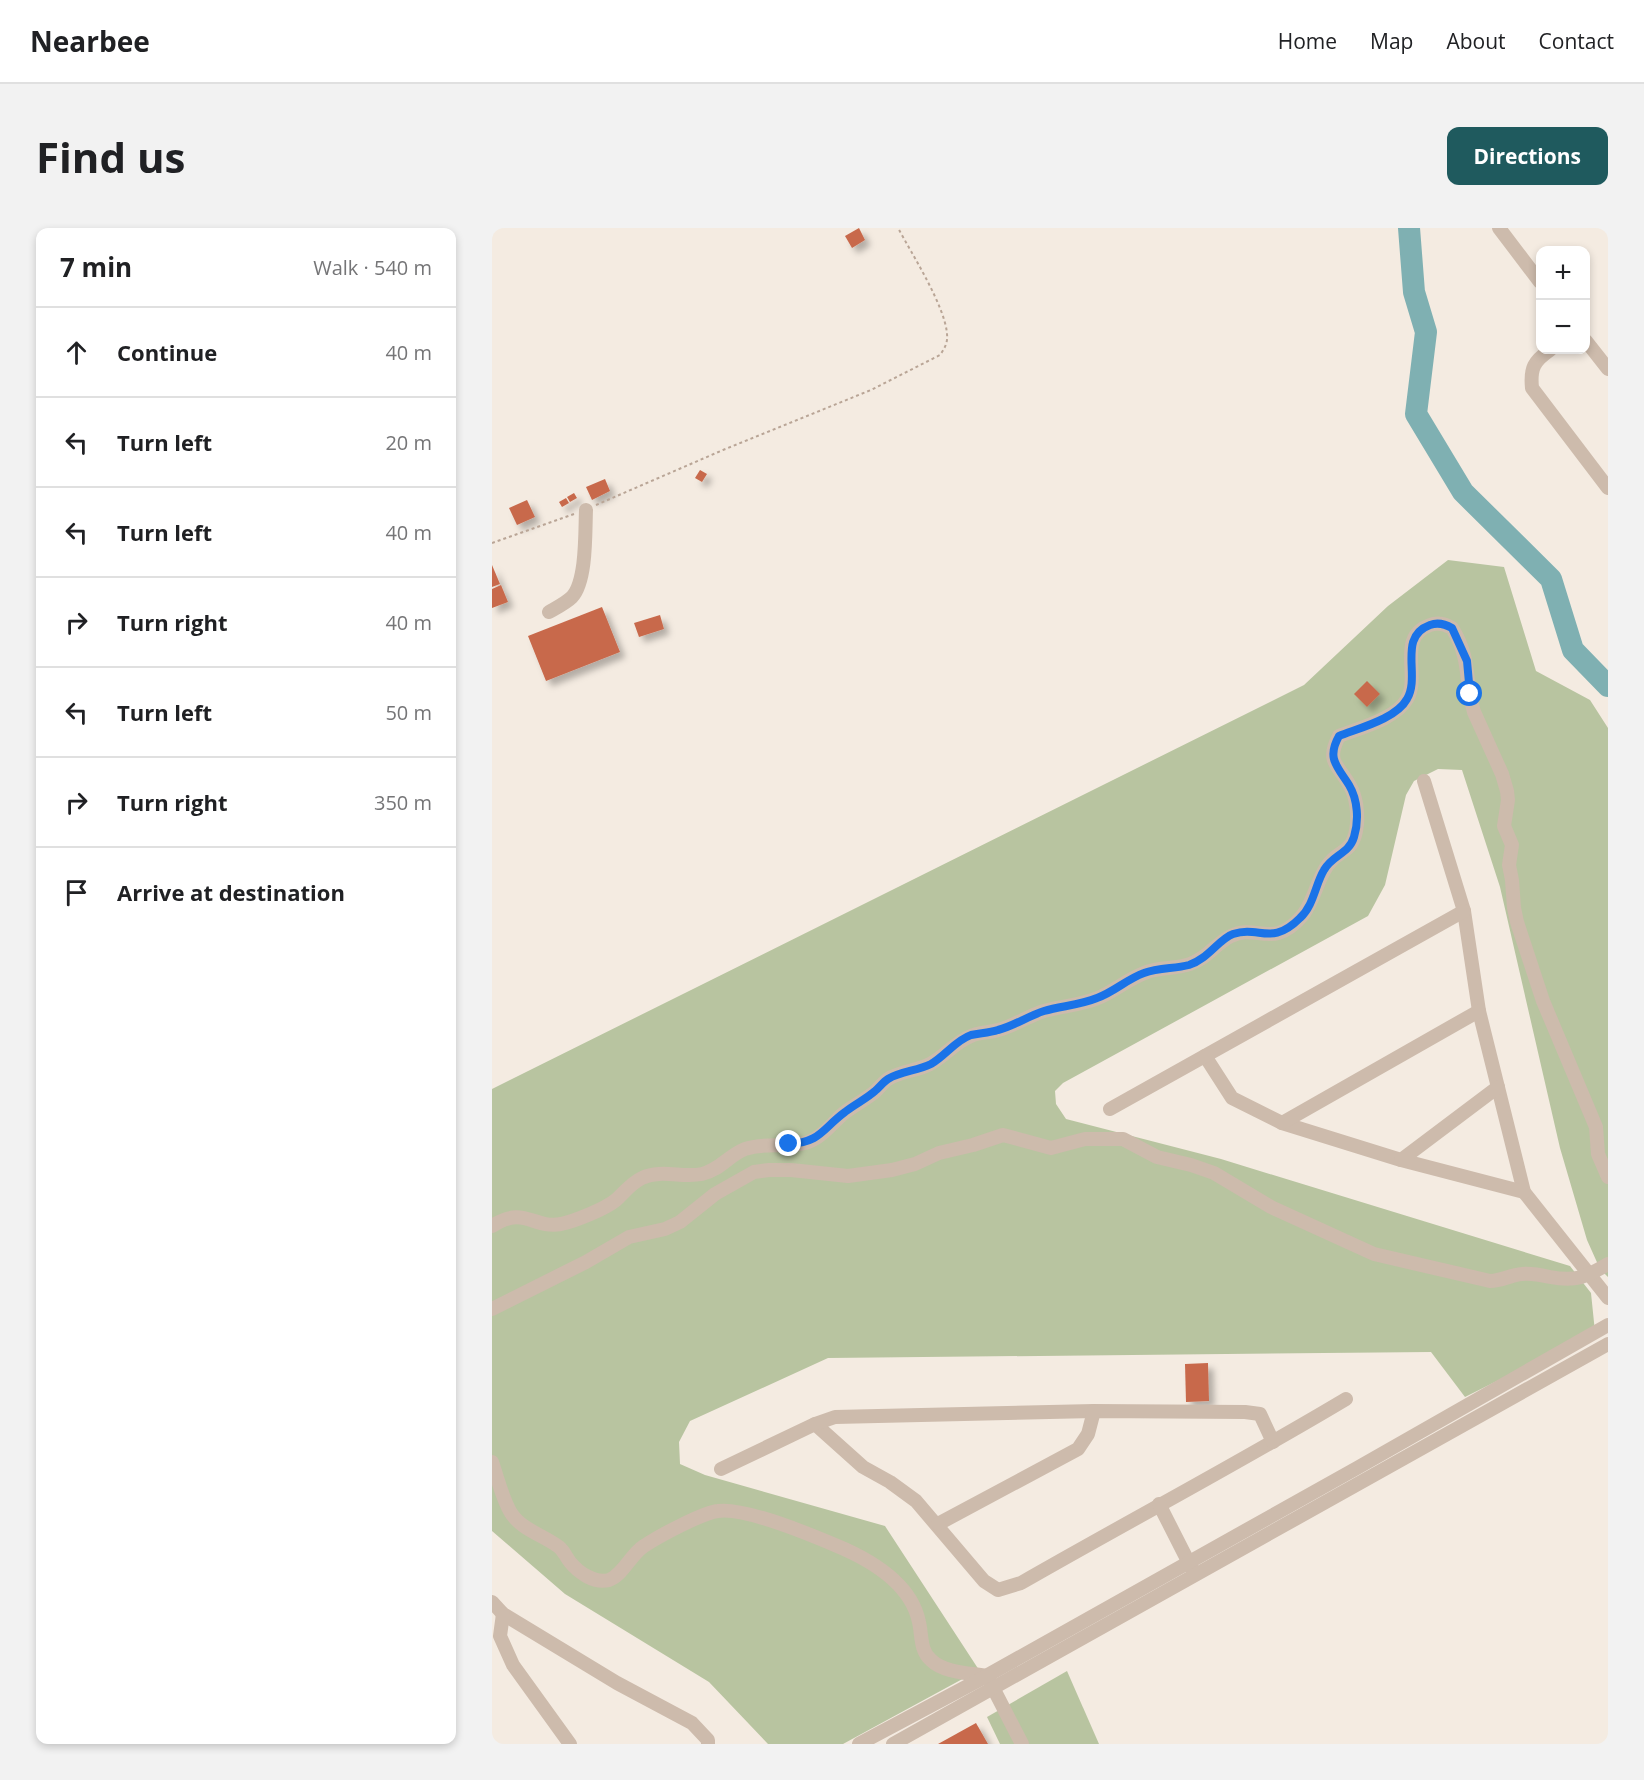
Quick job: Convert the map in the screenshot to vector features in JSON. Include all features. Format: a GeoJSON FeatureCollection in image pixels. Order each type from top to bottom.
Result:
{"type":"FeatureCollection","features":[{"type":"Feature","properties":{"kind":"street"},"geometry":{"type":"LineString","coordinates":[[1499,228],[1536,277]]}},
{"type":"Feature","properties":{"kind":"street"},"geometry":{"type":"LineString","coordinates":[[1590,346],[1608,369]]}},
{"type":"Feature","properties":{"kind":"street"},"geometry":{"type":"LineString","coordinates":[[1544,354],[1539,358],[1530,374],[1532,388],[1608,488]]}},
{"type":"Feature","properties":{"kind":"street"},"geometry":{"type":"LineString","coordinates":[[549,612],[573,596],[581,575],[585,554],[586,510]]}},
{"type":"Feature","properties":{"kind":"street"},"geometry":{"type":"LineString","coordinates":[[492,1226],[506,1218],[520,1216],[548,1224],[560,1224],[599,1210],[615,1201],[631,1185],[650,1175],[699,1175],[711,1172],[747,1148],[804,1143],[817,1138],[845,1112],[875,1092],[886,1081],[897,1074],[916,1071],[931,1064],[969,1036],[998,1030],[1042,1012],[1098,998],[1143,973],[1188,965],[1207,955],[1234,934],[1269,935],[1282,932],[1301,918],[1310,906],[1324,870],[1331,860],[1347,851],[1354,837],[1357,823],[1356,805],[1350,786],[1336,769],[1333,759],[1336,741],[1339,736],[1380,721],[1407,700],[1412,686],[1412,641],[1424,628],[1440,624],[1452,628],[1463,650],[1467,661],[1474,712],[1505,783],[1508,800],[1504,826],[1512,845],[1509,865],[1517,922],[1543,1001],[1596,1127],[1598,1154],[1608,1177]]}},
{"type":"Feature","properties":{"kind":"street"},"geometry":{"type":"LineString","coordinates":[[1424,781],[1464,911],[1479,1011],[1524,1192],[1608,1298]]}},
{"type":"Feature","properties":{"kind":"street"},"geometry":{"type":"LineString","coordinates":[[1110,1109],[1464,911]]}},
{"type":"Feature","properties":{"kind":"street"},"geometry":{"type":"LineString","coordinates":[[1282,1123],[1479,1011]]}},
{"type":"Feature","properties":{"kind":"street"},"geometry":{"type":"LineString","coordinates":[[1204,1056],[1232,1098],[1282,1123],[1401,1160],[1524,1192]]}},
{"type":"Feature","properties":{"kind":"street"},"geometry":{"type":"LineString","coordinates":[[1401,1160],[1498,1087]]}},
{"type":"Feature","properties":{"kind":"street"},"geometry":{"type":"LineString","coordinates":[[492,1309],[586,1262],[629,1237],[665,1229],[680,1222],[715,1194],[754,1172],[790,1170],[848,1176],[882,1172],[903,1168],[939,1153],[1003,1135],[1051,1148],[1085,1138],[1123,1139],[1157,1157],[1214,1173],[1271,1207],[1374,1254],[1490,1281],[1504,1280],[1520,1274],[1571,1280],[1590,1275],[1608,1264]]}},
{"type":"Feature","properties":{"kind":"street"},"geometry":{"type":"LineString","coordinates":[[893,1744],[1188,1562],[1608,1325]]}},
{"type":"Feature","properties":{"kind":"street"},"geometry":{"type":"LineString","coordinates":[[859,1744],[991,1682],[1195,1575],[1608,1344]]}},
{"type":"Feature","properties":{"kind":"street"},"geometry":{"type":"LineString","coordinates":[[815,1424],[863,1467],[890,1482],[916,1501],[938,1524],[984,1581],[998,1590],[1021,1583],[1159,1504],[1274,1442],[1346,1399]]}},
{"type":"Feature","properties":{"kind":"street"},"geometry":{"type":"LineString","coordinates":[[722,1469],[815,1424],[835,1417],[1094,1411],[1245,1412],[1260,1414],[1274,1442]]}},
{"type":"Feature","properties":{"kind":"street"},"geometry":{"type":"LineString","coordinates":[[938,1524],[1078,1449],[1088,1434],[1094,1411]]}},
{"type":"Feature","properties":{"kind":"street"},"geometry":{"type":"LineString","coordinates":[[492,1462],[503,1496],[518,1522],[562,1549],[570,1562],[591,1579],[607,1581],[615,1577],[642,1546],[715,1511],[744,1513],[829,1542],[856,1554],[881,1569],[904,1592],[915,1607],[924,1650],[930,1660],[940,1666],[991,1682],[1022,1744]]}},
{"type":"Feature","properties":{"kind":"street"},"geometry":{"type":"LineString","coordinates":[[1159,1504],[1195,1575]]}},
{"type":"Feature","properties":{"kind":"street"},"geometry":{"type":"LineString","coordinates":[[492,1602],[502,1614],[618,1683],[692,1723],[708,1740],[708,1744]]}},
{"type":"Feature","properties":{"kind":"street"},"geometry":{"type":"LineString","coordinates":[[502,1614],[500,1636],[513,1665],[570,1744]]}},
{"type":"Feature","properties":{"kind":"path"},"geometry":{"type":"LineString","coordinates":[[492,543],[586,510],[723,450],[871,390],[940,355],[946,346],[947,334],[943,312],[898,228]]}},
{"type":"Feature","properties":{"kind":"green space"},"geometry":{"type":"Polygon","coordinates":[[[1448,560],[1504,567],[1536,671],[1590,700],[1608,728],[1608,1277],[1600,1269],[1587,1240],[1560,1148],[1500,887],[1462,770],[1438,769],[1414,781],[1406,795],[1385,885],[1368,916],[1063,1083],[1055,1091],[1056,1104],[1066,1119],[1221,1159],[1570,1266],[1591,1293],[1595,1332],[1465,1397],[1431,1352],[828,1358],[690,1421],[679,1442],[680,1464],[705,1475],[885,1526],[979,1670],[843,1744],[768,1744],[709,1682],[565,1594],[492,1531],[492,1089],[1304,685],[1388,606],[1448,560]]]}},
{"type":"Feature","properties":{"kind":"green space"},"geometry":{"type":"Polygon","coordinates":[[[1067,1671],[1099,1744],[1000,1744],[987,1717],[1067,1671]]]}},
{"type":"Feature","properties":{"kind":"building"},"geometry":{"type":"Polygon","coordinates":[[[859,228],[865,240],[852,248],[845,236],[859,228]]]}},
{"type":"Feature","properties":{"kind":"building"},"geometry":{"type":"Polygon","coordinates":[[[700,470],[707,474],[702,482],[695,478],[700,470]]]}},
{"type":"Feature","properties":{"kind":"building"},"geometry":{"type":"Polygon","coordinates":[[[605,479],[610,491],[592,500],[586,487],[605,479]]]}},
{"type":"Feature","properties":{"kind":"building"},"geometry":{"type":"Polygon","coordinates":[[[574,493],[577,498],[570,502],[567,497],[574,493]]]}},
{"type":"Feature","properties":{"kind":"building"},"geometry":{"type":"Polygon","coordinates":[[[566,498],[569,503],[562,507],[559,502],[566,498]]]}},
{"type":"Feature","properties":{"kind":"building"},"geometry":{"type":"Polygon","coordinates":[[[527,500],[535,517],[517,525],[509,508],[527,500]]]}},
{"type":"Feature","properties":{"kind":"building"},"geometry":{"type":"Polygon","coordinates":[[[492,565],[500,584],[492,587],[492,565]]]}},
{"type":"Feature","properties":{"kind":"building"},"geometry":{"type":"Polygon","coordinates":[[[501,585],[508,602],[492,608],[492,589],[501,585]]]}},
{"type":"Feature","properties":{"kind":"building"},"geometry":{"type":"Polygon","coordinates":[[[602,607],[620,652],[546,681],[528,636],[602,607]]]}},
{"type":"Feature","properties":{"kind":"building"},"geometry":{"type":"Polygon","coordinates":[[[660,615],[664,629],[639,637],[634,623],[660,615]]]}},
{"type":"Feature","properties":{"kind":"building"},"geometry":{"type":"Polygon","coordinates":[[[1367,681],[1380,694],[1367,707],[1354,694],[1367,681]]]}},
{"type":"Feature","properties":{"kind":"building"},"geometry":{"type":"Polygon","coordinates":[[[1208,1363],[1209,1401],[1186,1402],[1185,1364],[1208,1363]]]}},
{"type":"Feature","properties":{"kind":"building"},"geometry":{"type":"Polygon","coordinates":[[[976,1723],[988,1744],[938,1744],[976,1723]]]}},
{"type":"Feature","properties":{"kind":"waterway"},"geometry":{"type":"LineString","coordinates":[[1409,228],[1414,292],[1426,332],[1416,414],[1463,492],[1551,579],[1573,650],[1608,686]]}},
{"type":"Feature","properties":{"kind":"route"},"geometry":{"type":"LineString","coordinates":[[789,1144],[804,1143],[817,1138],[845,1112],[875,1092],[886,1081],[897,1074],[916,1071],[931,1064],[969,1036],[998,1030],[1042,1012],[1087,1002],[1115,990],[1143,973],[1188,965],[1213,951],[1234,934],[1269,935],[1289,927],[1301,918],[1310,906],[1324,870],[1331,860],[1347,851],[1354,837],[1357,823],[1356,805],[1350,786],[1336,769],[1333,752],[1336,741],[1339,736],[1389,716],[1407,700],[1412,686],[1412,641],[1417,633],[1433,624],[1447,625],[1452,628],[1467,661],[1470,694]]}}]}
